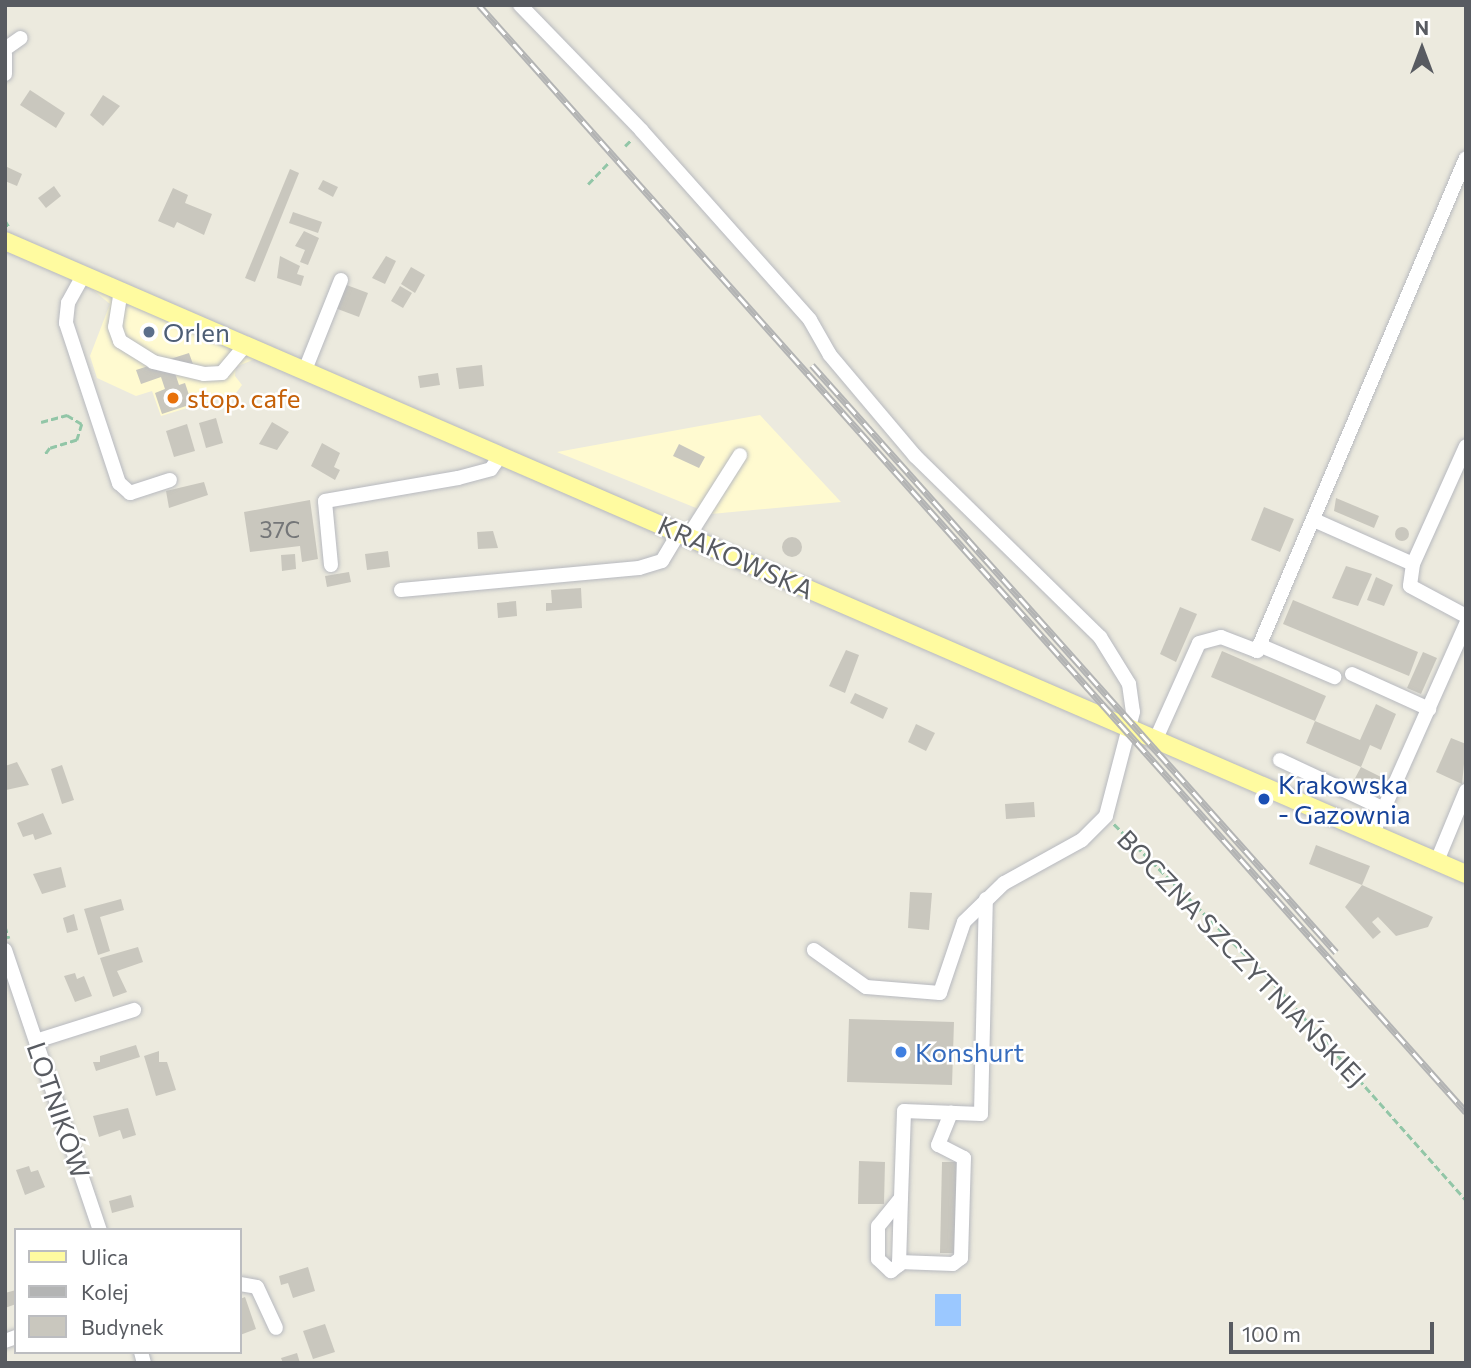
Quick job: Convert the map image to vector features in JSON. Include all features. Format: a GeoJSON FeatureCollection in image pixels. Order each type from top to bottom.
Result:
{"type":"FeatureCollection","features":[{"type":"Feature","properties":{"kind":"main road","name":"KRAKOWSKA"},"geometry":{"type":"LineString","coordinates":[[5,241],[1466,874]]}},
{"type":"Feature","properties":{"kind":"street","name":"BOCZNA SZCZYTNIAŃSKIEJ"},"geometry":{"type":"LineString","coordinates":[[520,5],[641,130],[810,320],[830,355],[915,456],[1100,638],[1129,684],[1133,712],[1106,816]]}},
{"type":"Feature","properties":{"kind":"street"},"geometry":{"type":"LineString","coordinates":[[5,73],[5,52],[21,38]]}},
{"type":"Feature","properties":{"kind":"street"},"geometry":{"type":"LineString","coordinates":[[1155,741],[1199,643],[1221,638],[1256,651],[1466,158]]}},
{"type":"Feature","properties":{"kind":"street"},"geometry":{"type":"LineString","coordinates":[[85,274],[68,303],[66,323],[119,483],[130,493],[170,480]]}},
{"type":"Feature","properties":{"kind":"street"},"geometry":{"type":"LineString","coordinates":[[305,370],[341,280]]}},
{"type":"Feature","properties":{"kind":"street"},"geometry":{"type":"LineString","coordinates":[[121,290],[115,327],[120,341],[153,362],[204,374],[222,373],[246,344]]}},
{"type":"Feature","properties":{"kind":"street"},"geometry":{"type":"LineString","coordinates":[[1465,448],[1413,564],[1410,586],[1466,616]]}},
{"type":"Feature","properties":{"kind":"street"},"geometry":{"type":"LineString","coordinates":[[331,565],[325,501],[458,478],[491,469],[500,456]]}},
{"type":"Feature","properties":{"kind":"street"},"geometry":{"type":"LineString","coordinates":[[401,590],[639,568],[662,561],[684,535],[740,456]]}},
{"type":"Feature","properties":{"kind":"street"},"geometry":{"type":"LineString","coordinates":[[1314,520],[1413,564]]}},
{"type":"Feature","properties":{"kind":"street"},"geometry":{"type":"LineString","coordinates":[[1373,833],[1466,624]]}},
{"type":"Feature","properties":{"kind":"street"},"geometry":{"type":"LineString","coordinates":[[1259,645],[1334,677]]}},
{"type":"Feature","properties":{"kind":"street"},"geometry":{"type":"LineString","coordinates":[[1352,674],[1429,709]]}},
{"type":"Feature","properties":{"kind":"street"},"geometry":{"type":"LineString","coordinates":[[1280,760],[1384,809]]}},
{"type":"Feature","properties":{"kind":"street"},"geometry":{"type":"LineString","coordinates":[[1437,861],[1466,791]]}},
{"type":"Feature","properties":{"kind":"street"},"geometry":{"type":"LineString","coordinates":[[814,950],[866,987],[940,993],[964,922],[986,899],[1024,870],[1095,831],[1106,816]]}},
{"type":"Feature","properties":{"kind":"street"},"geometry":{"type":"LineString","coordinates":[[901,1198],[878,1226],[881,1264],[894,1271],[899,1262],[904,1111],[981,1114],[986,899]]}},
{"type":"Feature","properties":{"kind":"street","name":"LOTNIKÓW"},"geometry":{"type":"LineString","coordinates":[[5,950],[99,1228]]}},
{"type":"Feature","properties":{"kind":"street"},"geometry":{"type":"LineString","coordinates":[[36,1041],[134,1010]]}},
{"type":"Feature","properties":{"kind":"street"},"geometry":{"type":"LineString","coordinates":[[899,1262],[949,1265],[961,1258],[964,1158],[938,1145],[951,1113]]}},
{"type":"Feature","properties":{"kind":"street"},"geometry":{"type":"LineString","coordinates":[[242,1284],[257,1287],[276,1328]]}},
{"type":"Feature","properties":{"kind":"path"},"geometry":{"type":"LineString","coordinates":[[588,184],[608,163]]}},
{"type":"Feature","properties":{"kind":"path"},"geometry":{"type":"LineString","coordinates":[[41,422],[67,415],[82,424],[77,440],[50,448],[45,455]]}},
{"type":"Feature","properties":{"kind":"path","name":"BOCZNA SZCZYTNIAŃSKIEJ"},"geometry":{"type":"LineString","coordinates":[[1106,816],[1268,977],[1466,1200]]}},
{"type":"Feature","properties":{"kind":"shaded area","name":"Orlen"},"geometry":{"type":"Polygon","coordinates":[[[87,285],[257,358],[236,367],[235,376],[242,385],[236,393],[161,416],[152,391],[136,396],[97,378],[90,356],[110,304],[87,285]]]}},
{"type":"Feature","properties":{"kind":"shaded area"},"geometry":{"type":"Polygon","coordinates":[[[760,415],[841,502],[711,514],[557,452],[760,415]]]}},
{"type":"Feature","properties":{"kind":"water"},"geometry":{"type":"Polygon","coordinates":[[[935,1294],[961,1294],[961,1326],[935,1326],[935,1294]]]}},
{"type":"Feature","properties":{"kind":"building"},"geometry":{"type":"Polygon","coordinates":[[[30,90],[65,113],[56,128],[20,105],[30,90]]]}},
{"type":"Feature","properties":{"kind":"building"},"geometry":{"type":"Polygon","coordinates":[[[103,95],[120,106],[103,126],[90,115],[103,95]]]}},
{"type":"Feature","properties":{"kind":"building"},"geometry":{"type":"Polygon","coordinates":[[[5,166],[22,174],[17,186],[5,181],[5,166]]]}},
{"type":"Feature","properties":{"kind":"building"},"geometry":{"type":"Polygon","coordinates":[[[290,169],[299,173],[255,282],[245,278],[290,169]]]}},
{"type":"Feature","properties":{"kind":"building"},"geometry":{"type":"Polygon","coordinates":[[[323,180],[338,187],[333,197],[318,189],[323,180]]]}},
{"type":"Feature","properties":{"kind":"building"},"geometry":{"type":"Polygon","coordinates":[[[54,186],[61,196],[46,208],[38,198],[54,186]]]}},
{"type":"Feature","properties":{"kind":"building"},"geometry":{"type":"Polygon","coordinates":[[[173,188],[188,195],[185,203],[212,214],[204,235],[177,222],[174,228],[158,221],[173,188]]]}},
{"type":"Feature","properties":{"kind":"building"},"geometry":{"type":"Polygon","coordinates":[[[293,212],[322,222],[318,233],[289,223],[293,212]]]}},
{"type":"Feature","properties":{"kind":"building"},"geometry":{"type":"Polygon","coordinates":[[[304,231],[319,238],[308,265],[300,262],[305,250],[295,246],[304,231]]]}},
{"type":"Feature","properties":{"kind":"building"},"geometry":{"type":"Polygon","coordinates":[[[280,256],[300,266],[297,274],[304,276],[301,286],[277,278],[280,256]]]}},
{"type":"Feature","properties":{"kind":"building"},"geometry":{"type":"Polygon","coordinates":[[[386,256],[396,261],[385,284],[372,278],[386,256]]]}},
{"type":"Feature","properties":{"kind":"building"},"geometry":{"type":"Polygon","coordinates":[[[411,267],[425,275],[415,293],[401,284],[411,267]]]}},
{"type":"Feature","properties":{"kind":"building"},"geometry":{"type":"Polygon","coordinates":[[[344,284],[368,293],[359,317],[335,308],[344,284]]]}},
{"type":"Feature","properties":{"kind":"building"},"geometry":{"type":"Polygon","coordinates":[[[400,286],[412,293],[403,308],[391,301],[400,286]]]}},
{"type":"Feature","properties":{"kind":"building"},"geometry":{"type":"Polygon","coordinates":[[[189,353],[194,367],[175,373],[179,385],[185,383],[192,404],[162,414],[155,393],[165,389],[161,377],[141,384],[136,370],[189,353]]]}},
{"type":"Feature","properties":{"kind":"building"},"geometry":{"type":"Polygon","coordinates":[[[482,365],[484,386],[459,389],[456,368],[482,365]]]}},
{"type":"Feature","properties":{"kind":"building"},"geometry":{"type":"Polygon","coordinates":[[[438,373],[440,385],[420,388],[418,376],[438,373]]]}},
{"type":"Feature","properties":{"kind":"building"},"geometry":{"type":"Polygon","coordinates":[[[216,418],[223,443],[206,448],[199,423],[216,418]]]}},
{"type":"Feature","properties":{"kind":"building"},"geometry":{"type":"Polygon","coordinates":[[[272,422],[289,432],[277,450],[259,444],[272,422]]]}},
{"type":"Feature","properties":{"kind":"building"},"geometry":{"type":"Polygon","coordinates":[[[187,424],[195,451],[174,457],[166,431],[187,424]]]}},
{"type":"Feature","properties":{"kind":"building"},"geometry":{"type":"Polygon","coordinates":[[[322,443],[340,453],[334,467],[340,470],[335,480],[311,466],[322,443]]]}},
{"type":"Feature","properties":{"kind":"building"},"geometry":{"type":"Polygon","coordinates":[[[679,444],[705,457],[699,468],[673,456],[679,444]]]}},
{"type":"Feature","properties":{"kind":"building"},"geometry":{"type":"Polygon","coordinates":[[[204,482],[208,495],[169,508],[166,491],[204,482]]]}},
{"type":"Feature","properties":{"kind":"building"},"geometry":{"type":"Polygon","coordinates":[[[1336,498],[1379,516],[1374,528],[1334,511],[1336,498]]]}},
{"type":"Feature","properties":{"kind":"building"},"geometry":{"type":"Polygon","coordinates":[[[310,500],[318,559],[302,562],[300,546],[250,552],[244,512],[310,500]]]}},
{"type":"Feature","properties":{"kind":"building"},"geometry":{"type":"Polygon","coordinates":[[[1264,507],[1294,519],[1280,552],[1251,540],[1264,507]]]}},
{"type":"Feature","properties":{"kind":"building"},"geometry":{"type":"Polygon","coordinates":[[[1399,527],[1405,527],[1409,534],[1405,541],[1399,541],[1395,537],[1395,531],[1399,527]]]}},
{"type":"Feature","properties":{"kind":"building"},"geometry":{"type":"Polygon","coordinates":[[[493,531],[498,548],[478,549],[477,532],[493,531]]]}},
{"type":"Feature","properties":{"kind":"building"},"geometry":{"type":"Polygon","coordinates":[[[792,537],[799,540],[802,547],[799,554],[792,557],[785,554],[782,547],[785,540],[792,537]]]}},
{"type":"Feature","properties":{"kind":"building"},"geometry":{"type":"Polygon","coordinates":[[[388,551],[390,567],[367,570],[365,554],[388,551]]]}},
{"type":"Feature","properties":{"kind":"building"},"geometry":{"type":"Polygon","coordinates":[[[295,554],[296,569],[282,571],[281,555],[295,554]]]}},
{"type":"Feature","properties":{"kind":"building"},"geometry":{"type":"Polygon","coordinates":[[[1346,566],[1372,574],[1358,606],[1332,598],[1346,566]]]}},
{"type":"Feature","properties":{"kind":"building"},"geometry":{"type":"Polygon","coordinates":[[[349,572],[351,582],[327,587],[325,576],[349,572]]]}},
{"type":"Feature","properties":{"kind":"building"},"geometry":{"type":"Polygon","coordinates":[[[1376,577],[1393,585],[1384,606],[1367,600],[1376,577]]]}},
{"type":"Feature","properties":{"kind":"building"},"geometry":{"type":"Polygon","coordinates":[[[581,588],[582,608],[546,611],[546,603],[552,603],[551,590],[581,588]]]}},
{"type":"Feature","properties":{"kind":"building"},"geometry":{"type":"Polygon","coordinates":[[[1293,600],[1418,652],[1409,676],[1283,624],[1293,600]]]}},
{"type":"Feature","properties":{"kind":"building"},"geometry":{"type":"Polygon","coordinates":[[[516,601],[517,616],[498,618],[497,603],[516,601]]]}},
{"type":"Feature","properties":{"kind":"building"},"geometry":{"type":"Polygon","coordinates":[[[1180,607],[1197,614],[1176,662],[1160,654],[1180,607]]]}},
{"type":"Feature","properties":{"kind":"building"},"geometry":{"type":"Polygon","coordinates":[[[846,650],[859,655],[845,693],[829,686],[846,650]]]}},
{"type":"Feature","properties":{"kind":"building"},"geometry":{"type":"Polygon","coordinates":[[[1222,651],[1326,696],[1315,721],[1211,677],[1222,651]]]}},
{"type":"Feature","properties":{"kind":"building"},"geometry":{"type":"Polygon","coordinates":[[[1423,652],[1437,658],[1421,694],[1407,688],[1423,652]]]}},
{"type":"Feature","properties":{"kind":"building"},"geometry":{"type":"Polygon","coordinates":[[[855,693],[888,708],[883,719],[850,703],[855,693]]]}},
{"type":"Feature","properties":{"kind":"building"},"geometry":{"type":"Polygon","coordinates":[[[1376,704],[1396,714],[1381,750],[1370,745],[1361,767],[1306,743],[1315,721],[1360,740],[1376,704]]]}},
{"type":"Feature","properties":{"kind":"building"},"geometry":{"type":"Polygon","coordinates":[[[916,724],[935,733],[926,751],[908,742],[916,724]]]}},
{"type":"Feature","properties":{"kind":"building"},"geometry":{"type":"Polygon","coordinates":[[[1451,738],[1466,744],[1462,784],[1436,772],[1451,738]]]}},
{"type":"Feature","properties":{"kind":"building"},"geometry":{"type":"Polygon","coordinates":[[[17,762],[29,785],[6,790],[5,766],[17,762]]]}},
{"type":"Feature","properties":{"kind":"building"},"geometry":{"type":"Polygon","coordinates":[[[62,765],[74,800],[62,804],[51,769],[62,765]]]}},
{"type":"Feature","properties":{"kind":"building"},"geometry":{"type":"Polygon","coordinates":[[[1361,767],[1389,781],[1382,796],[1353,782],[1361,767]]]}},
{"type":"Feature","properties":{"kind":"building"},"geometry":{"type":"Polygon","coordinates":[[[1034,802],[1035,817],[1006,819],[1005,804],[1034,802]]]}},
{"type":"Feature","properties":{"kind":"building"},"geometry":{"type":"Polygon","coordinates":[[[43,813],[52,834],[35,840],[33,834],[23,837],[17,823],[43,813]]]}},
{"type":"Feature","properties":{"kind":"building"},"geometry":{"type":"Polygon","coordinates":[[[1316,845],[1370,866],[1362,885],[1309,864],[1316,845]]]}},
{"type":"Feature","properties":{"kind":"building"},"geometry":{"type":"Polygon","coordinates":[[[61,867],[66,887],[42,894],[33,874],[61,867]]]}},
{"type":"Feature","properties":{"kind":"building"},"geometry":{"type":"Polygon","coordinates":[[[1362,885],[1433,917],[1428,927],[1396,936],[1378,917],[1372,922],[1381,932],[1373,939],[1345,907],[1362,885]]]}},
{"type":"Feature","properties":{"kind":"building"},"geometry":{"type":"Polygon","coordinates":[[[910,892],[932,893],[929,930],[908,928],[910,892]]]}},
{"type":"Feature","properties":{"kind":"building"},"geometry":{"type":"Polygon","coordinates":[[[121,899],[124,910],[100,917],[110,951],[98,955],[84,909],[121,899]]]}},
{"type":"Feature","properties":{"kind":"building"},"geometry":{"type":"Polygon","coordinates":[[[74,914],[78,930],[67,933],[63,918],[74,914]]]}},
{"type":"Feature","properties":{"kind":"building"},"geometry":{"type":"Polygon","coordinates":[[[138,947],[143,962],[117,971],[127,992],[113,997],[100,958],[138,947]]]}},
{"type":"Feature","properties":{"kind":"building"},"geometry":{"type":"Polygon","coordinates":[[[75,973],[77,979],[84,976],[92,996],[75,1002],[64,976],[75,973]]]}},
{"type":"Feature","properties":{"kind":"building","name":"Konshurt"},"geometry":{"type":"Polygon","coordinates":[[[849,1019],[954,1022],[952,1085],[847,1082],[849,1019]]]}},
{"type":"Feature","properties":{"kind":"building"},"geometry":{"type":"Polygon","coordinates":[[[136,1045],[140,1057],[96,1071],[93,1062],[100,1062],[100,1056],[136,1045]]]}},
{"type":"Feature","properties":{"kind":"building"},"geometry":{"type":"Polygon","coordinates":[[[159,1051],[159,1062],[167,1062],[176,1090],[156,1096],[144,1056],[159,1051]]]}},
{"type":"Feature","properties":{"kind":"building"},"geometry":{"type":"Polygon","coordinates":[[[128,1108],[136,1135],[123,1139],[120,1130],[99,1137],[93,1116],[128,1108]]]}},
{"type":"Feature","properties":{"kind":"building"},"geometry":{"type":"Polygon","coordinates":[[[859,1161],[885,1162],[884,1204],[858,1204],[859,1161]]]}},
{"type":"Feature","properties":{"kind":"building"},"geometry":{"type":"Polygon","coordinates":[[[942,1162],[960,1162],[958,1253],[940,1253],[942,1162]]]}},
{"type":"Feature","properties":{"kind":"building"},"geometry":{"type":"Polygon","coordinates":[[[29,1166],[31,1172],[38,1170],[45,1187],[25,1195],[16,1170],[29,1166]]]}},
{"type":"Feature","properties":{"kind":"building"},"geometry":{"type":"Polygon","coordinates":[[[131,1195],[134,1207],[112,1213],[109,1201],[131,1195]]]}},
{"type":"Feature","properties":{"kind":"building"},"geometry":{"type":"Polygon","coordinates":[[[308,1267],[315,1291],[293,1298],[288,1283],[281,1285],[279,1276],[308,1267]]]}},
{"type":"Feature","properties":{"kind":"building"},"geometry":{"type":"Polygon","coordinates":[[[14,1291],[14,1305],[5,1308],[5,1293],[14,1291]]]}},
{"type":"Feature","properties":{"kind":"building"},"geometry":{"type":"Polygon","coordinates":[[[245,1297],[256,1329],[242,1334],[242,1298],[245,1297]]]}},
{"type":"Feature","properties":{"kind":"building"},"geometry":{"type":"Polygon","coordinates":[[[325,1324],[335,1352],[313,1359],[303,1331],[325,1324]]]}},
{"type":"Feature","properties":{"kind":"building"},"geometry":{"type":"Polygon","coordinates":[[[297,1353],[300,1363],[283,1363],[281,1358],[297,1353]]]}},
{"type":"Feature","properties":{"kind":"railway"},"geometry":{"type":"LineString","coordinates":[[479,5],[1466,1112]]}},
{"type":"Feature","properties":{"kind":"railway"},"geometry":{"type":"LineString","coordinates":[[812,365],[1336,952]]}},
{"type":"Feature","properties":{"kind":"place","name":"Orlen"},"geometry":{"type":"Point","coordinates":[149,332]}},
{"type":"Feature","properties":{"kind":"place","name":"stop. cafe"},"geometry":{"type":"Point","coordinates":[173,398]}},
{"type":"Feature","properties":{"kind":"place","name":"Krakowska - Gazownia"},"geometry":{"type":"Point","coordinates":[1264,799]}},
{"type":"Feature","properties":{"kind":"place","name":"Konshurt"},"geometry":{"type":"Point","coordinates":[901,1052]}}]}
